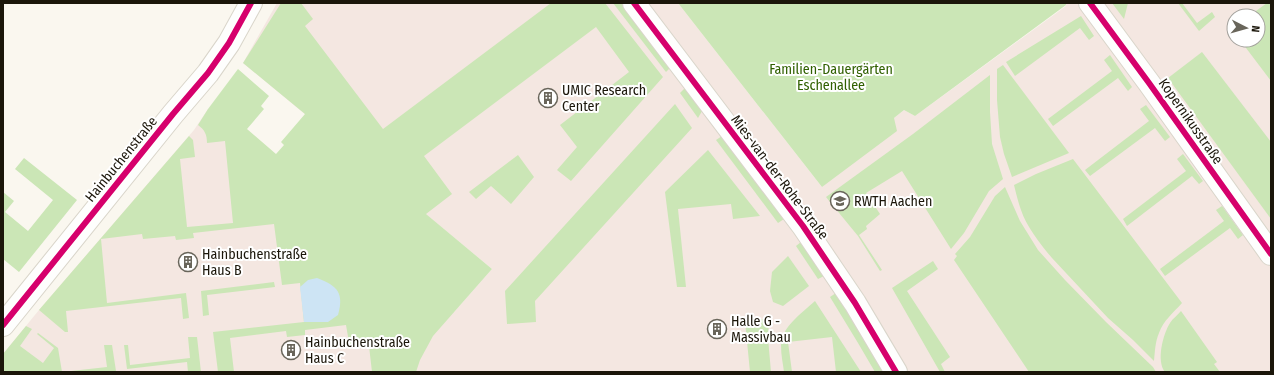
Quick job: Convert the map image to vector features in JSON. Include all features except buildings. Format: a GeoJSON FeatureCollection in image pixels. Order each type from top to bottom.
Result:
{"type":"FeatureCollection","features":[{"type":"Feature","properties":{"kind":"street","name":"Hainbuchenstraße"},"geometry":{"type":"LineString","coordinates":[[3,326],[173,114],[208,74],[229,43],[251,3]]}},
{"type":"Feature","properties":{"kind":"street","name":"Mies-van-der-Rohe-Straße"},"geometry":{"type":"LineString","coordinates":[[634,3],[803,226],[858,310],[896,372]]}},
{"type":"Feature","properties":{"kind":"street","name":"Kopernikusstraße"},"geometry":{"type":"LineString","coordinates":[[1090,3],[1271,254]]}},
{"type":"Feature","properties":{"kind":"shaded area","name":"RWTH Aachen"},"geometry":{"type":"Polygon","coordinates":[[[277,3],[678,3],[822,187],[904,110],[915,116],[1066,6],[1066,3],[1271,3],[1271,372],[3,372],[3,354],[194,130],[208,109],[454,312],[492,269],[243,63],[277,3]]]}},
{"type":"Feature","properties":{"kind":"green space"},"geometry":{"type":"Polygon","coordinates":[[[281,3],[301,3],[313,19],[305,26],[383,129],[551,3],[605,3],[663,77],[571,181],[557,170],[577,147],[560,125],[629,72],[596,27],[424,156],[452,194],[426,214],[492,269],[433,336],[420,360],[416,372],[372,372],[369,346],[350,348],[346,325],[305,330],[305,335],[287,337],[286,331],[230,338],[234,372],[218,372],[213,332],[304,322],[300,283],[282,285],[274,224],[193,233],[194,238],[176,240],[175,236],[143,239],[142,234],[101,239],[107,303],[186,293],[189,318],[183,319],[181,298],[66,311],[68,332],[65,332],[39,310],[189,136],[193,140],[195,157],[180,159],[187,227],[233,223],[225,141],[207,143],[205,133],[198,125],[238,69],[269,96],[261,106],[264,109],[247,129],[276,154],[284,145],[281,142],[305,114],[243,63],[281,3]]]}},
{"type":"Feature","properties":{"kind":"green space"},"geometry":{"type":"Polygon","coordinates":[[[613,3],[621,3],[670,68],[666,72],[613,3]]]}},
{"type":"Feature","properties":{"kind":"green space","name":"Familien-Dauergärten Eschenallee"},"geometry":{"type":"Polygon","coordinates":[[[678,3],[1066,3],[1066,5],[915,116],[904,110],[894,118],[897,131],[822,187],[678,3]]]}},
{"type":"Feature","properties":{"kind":"green space"},"geometry":{"type":"Polygon","coordinates":[[[1112,3],[1128,3],[1124,19],[1112,3]]]}},
{"type":"Feature","properties":{"kind":"green space"},"geometry":{"type":"Polygon","coordinates":[[[1178,3],[1182,3],[1197,23],[1212,12],[1215,17],[1199,31],[1178,3]]]}},
{"type":"Feature","properties":{"kind":"green space"},"geometry":{"type":"Polygon","coordinates":[[[1267,3],[1271,3],[1271,81],[1246,48],[1266,48],[1266,8],[1260,8],[1267,3]]]}},
{"type":"Feature","properties":{"kind":"green space"},"geometry":{"type":"Polygon","coordinates":[[[1081,16],[1094,36],[1089,40],[1080,28],[1015,76],[1006,62],[1081,16]]]}},
{"type":"Feature","properties":{"kind":"green space"},"geometry":{"type":"Polygon","coordinates":[[[1202,52],[1271,142],[1271,219],[1168,78],[1202,52]]]}},
{"type":"Feature","properties":{"kind":"green space"},"geometry":{"type":"Polygon","coordinates":[[[1110,55],[1132,87],[1128,91],[1118,78],[1053,126],[1048,119],[1112,71],[1104,60],[1110,55]]]}},
{"type":"Feature","properties":{"kind":"green space"},"geometry":{"type":"Polygon","coordinates":[[[1003,65],[1069,153],[1012,177],[1000,137],[997,100],[997,69],[1003,65]]]}},
{"type":"Feature","properties":{"kind":"green space"},"geometry":{"type":"Polygon","coordinates":[[[990,75],[992,144],[1003,179],[989,191],[964,233],[951,249],[902,171],[866,193],[880,214],[866,226],[867,229],[859,235],[882,270],[880,271],[858,236],[826,197],[913,134],[990,75]]]}},
{"type":"Feature","properties":{"kind":"green space"},"geometry":{"type":"Polygon","coordinates":[[[685,88],[702,111],[698,118],[680,93],[685,88]]]}},
{"type":"Feature","properties":{"kind":"green space"},"geometry":{"type":"Polygon","coordinates":[[[675,104],[692,128],[535,301],[536,322],[507,324],[505,291],[675,104]]]}},
{"type":"Feature","properties":{"kind":"green space"},"geometry":{"type":"Polygon","coordinates":[[[1146,105],[1170,137],[1165,141],[1155,128],[1090,176],[1085,170],[1149,121],[1140,109],[1146,105]]]}},
{"type":"Feature","properties":{"kind":"green space"},"geometry":{"type":"Polygon","coordinates":[[[722,136],[784,219],[778,223],[716,140],[722,136]]]}},
{"type":"Feature","properties":{"kind":"green space"},"geometry":{"type":"Polygon","coordinates":[[[708,150],[760,216],[733,219],[731,204],[678,209],[686,287],[677,287],[665,192],[708,150]]]}},
{"type":"Feature","properties":{"kind":"green space"},"geometry":{"type":"Polygon","coordinates":[[[1183,154],[1203,181],[1199,184],[1192,176],[1127,226],[1123,219],[1186,171],[1177,159],[1183,154]]]}},
{"type":"Feature","properties":{"kind":"green space"},"geometry":{"type":"Polygon","coordinates":[[[518,155],[534,177],[511,204],[491,186],[476,199],[469,192],[518,155]]]}},
{"type":"Feature","properties":{"kind":"green space"},"geometry":{"type":"Polygon","coordinates":[[[24,158],[77,200],[19,272],[3,259],[3,192],[14,201],[5,212],[28,231],[53,200],[15,169],[24,158]]]}},
{"type":"Feature","properties":{"kind":"green space"},"geometry":{"type":"Polygon","coordinates":[[[1073,159],[1182,303],[1169,317],[1161,329],[1156,343],[1154,361],[1108,318],[1052,258],[1034,235],[1023,216],[1014,185],[1073,159]]]}},
{"type":"Feature","properties":{"kind":"green space"},"geometry":{"type":"Polygon","coordinates":[[[1005,187],[1020,221],[1038,250],[1065,280],[1153,367],[1156,372],[1029,372],[954,260],[957,256],[955,254],[970,237],[995,196],[1005,187]]]}},
{"type":"Feature","properties":{"kind":"green space"},"geometry":{"type":"Polygon","coordinates":[[[1222,206],[1243,235],[1238,239],[1230,228],[1165,276],[1160,269],[1224,221],[1216,210],[1222,206]]]}},
{"type":"Feature","properties":{"kind":"green space"},"geometry":{"type":"Polygon","coordinates":[[[801,242],[824,276],[818,279],[796,246],[801,242]]]}},
{"type":"Feature","properties":{"kind":"green space"},"geometry":{"type":"Polygon","coordinates":[[[788,256],[809,286],[783,306],[773,302],[770,291],[772,272],[788,256]]]}},
{"type":"Feature","properties":{"kind":"green space"},"geometry":{"type":"Polygon","coordinates":[[[933,261],[938,269],[907,291],[950,357],[941,364],[945,372],[940,372],[892,288],[933,261]]]}},
{"type":"Feature","properties":{"kind":"green space"},"geometry":{"type":"Polygon","coordinates":[[[274,282],[275,287],[207,295],[209,315],[203,316],[201,291],[274,282]]]}},
{"type":"Feature","properties":{"kind":"green space"},"geometry":{"type":"Polygon","coordinates":[[[836,293],[883,372],[875,372],[830,297],[836,293]]]}},
{"type":"Feature","properties":{"kind":"green space"},"geometry":{"type":"Polygon","coordinates":[[[815,301],[861,372],[836,372],[832,337],[788,342],[792,372],[784,372],[781,346],[784,333],[793,321],[815,301]]]}},
{"type":"Feature","properties":{"kind":"green space"},"geometry":{"type":"Polygon","coordinates":[[[1181,311],[1217,362],[1214,364],[1220,372],[1165,372],[1161,361],[1163,340],[1170,323],[1181,311]]]}},
{"type":"Feature","properties":{"kind":"green space"},"geometry":{"type":"Polygon","coordinates":[[[763,319],[769,323],[768,338],[771,372],[750,372],[745,321],[763,319]]]}},
{"type":"Feature","properties":{"kind":"green space"},"geometry":{"type":"Polygon","coordinates":[[[26,326],[32,329],[20,346],[43,363],[54,348],[37,334],[38,333],[58,348],[62,372],[3,372],[3,354],[26,326]]]}},
{"type":"Feature","properties":{"kind":"green space"},"geometry":{"type":"Polygon","coordinates":[[[188,337],[197,337],[201,372],[188,372],[187,362],[127,369],[124,345],[128,345],[130,365],[190,358],[188,337]]]}},
{"type":"Feature","properties":{"kind":"green space"},"geometry":{"type":"Polygon","coordinates":[[[104,345],[112,345],[116,371],[62,372],[107,367],[104,345]]]}},
{"type":"Feature","properties":{"kind":"water"},"geometry":{"type":"Polygon","coordinates":[[[317,278],[330,284],[338,291],[340,296],[340,307],[338,315],[328,322],[304,322],[300,287],[308,280],[317,278]]]}},
{"type":"Feature","properties":{"kind":"cycle path"},"geometry":{"type":"LineString","coordinates":[[3,325],[173,114],[208,73],[229,43],[251,3]]}},
{"type":"Feature","properties":{"kind":"cycle path"},"geometry":{"type":"LineString","coordinates":[[634,3],[803,226],[855,303],[896,372]]}},
{"type":"Feature","properties":{"kind":"cycle path"},"geometry":{"type":"LineString","coordinates":[[1090,3],[1271,254]]}},
{"type":"Feature","properties":{"kind":"place","name":"UMIC Research Center"},"geometry":{"type":"Point","coordinates":[548,98]}},
{"type":"Feature","properties":{"kind":"place","name":"RWTH Aachen"},"geometry":{"type":"Point","coordinates":[840,201]}},
{"type":"Feature","properties":{"kind":"place","name":"Hainbuchenstraße Haus B"},"geometry":{"type":"Point","coordinates":[188,262]}},
{"type":"Feature","properties":{"kind":"place","name":"Halle G - Massivbau"},"geometry":{"type":"Point","coordinates":[717,329]}},
{"type":"Feature","properties":{"kind":"place","name":"Hainbuchenstraße Haus C"},"geometry":{"type":"Point","coordinates":[291,350]}}]}
